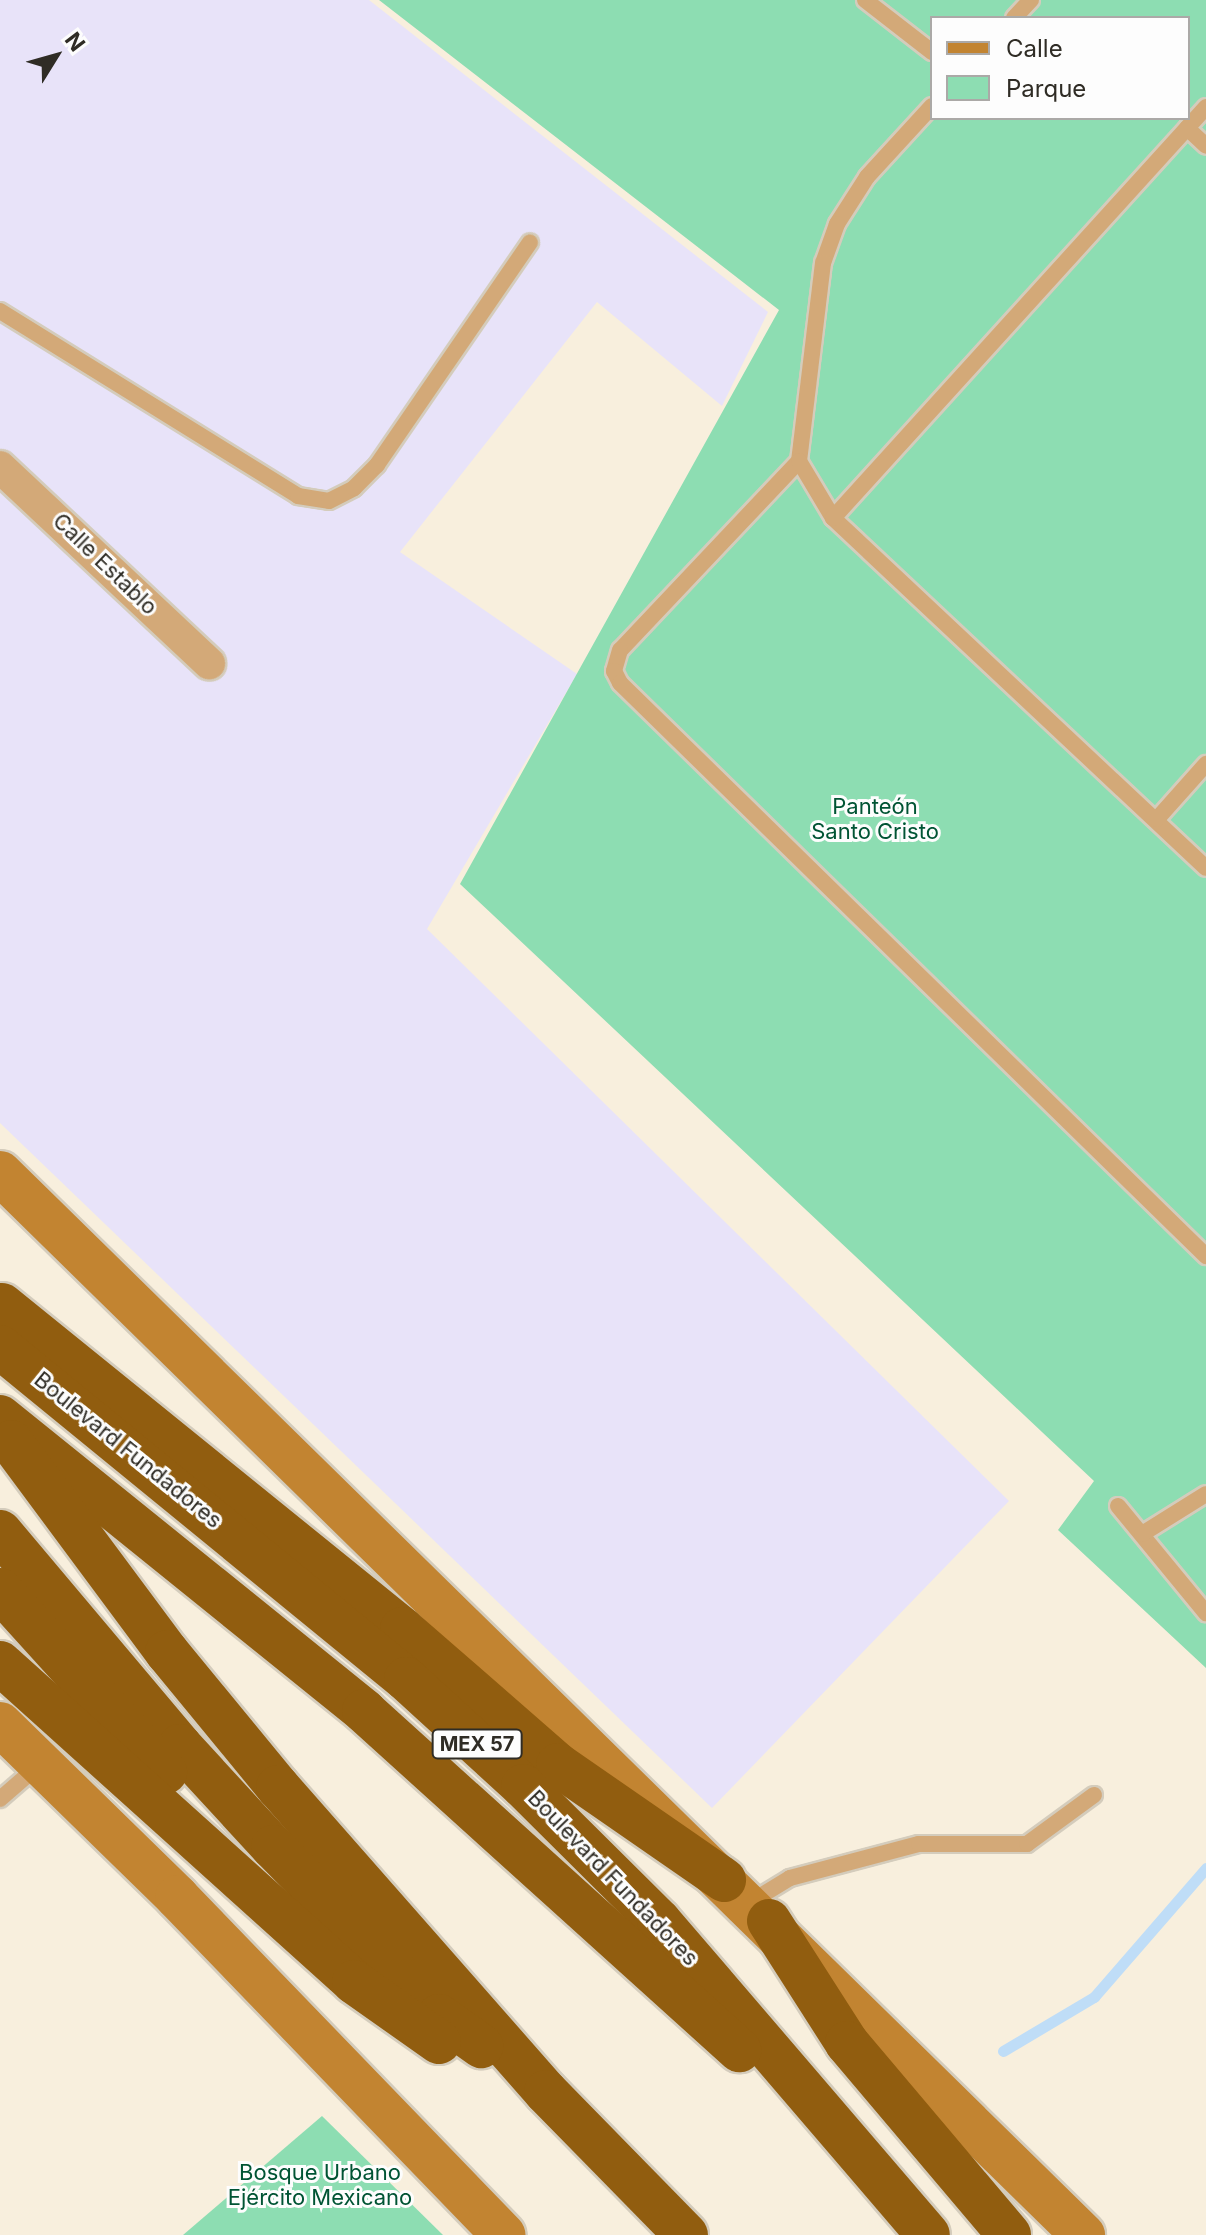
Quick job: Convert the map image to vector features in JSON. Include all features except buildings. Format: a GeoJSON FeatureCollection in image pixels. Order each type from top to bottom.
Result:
{"type":"FeatureCollection","features":[{"type":"Feature","properties":{"kind":"highway"},"geometry":{"type":"LineString","coordinates":[[1,1326],[390,1619],[558,1765],[747,1901],[857,2031],[948,2164],[1009,2235]]}},
{"type":"Feature","properties":{"kind":"highway","name":"Boulevard Fundadores"},"geometry":{"type":"LineString","coordinates":[[1,1326],[523,1786],[659,1921],[928,2235]]}},
{"type":"Feature","properties":{"kind":"highway"},"geometry":{"type":"LineString","coordinates":[[2,1426],[412,1752],[899,2198]]}},
{"type":"Feature","properties":{"kind":"highway"},"geometry":{"type":"LineString","coordinates":[[2,1426],[167,1652],[278,1787],[546,2092],[686,2235]]}},
{"type":"Feature","properties":{"kind":"highway"},"geometry":{"type":"LineString","coordinates":[[0,1532],[180,1746],[439,2016]]}},
{"type":"Feature","properties":{"kind":"highway"},"geometry":{"type":"LineString","coordinates":[[0,1590],[170,1777],[320,1927],[380,1980],[439,2016],[546,2092]]}},
{"type":"Feature","properties":{"kind":"highway"},"geometry":{"type":"LineString","coordinates":[[0,1663],[354,1982],[441,2043],[546,2092]]}},
{"type":"Feature","properties":{"kind":"main road"},"geometry":{"type":"LineString","coordinates":[[0,1173],[747,1901]]}},
{"type":"Feature","properties":{"kind":"main road"},"geometry":{"type":"LineString","coordinates":[[0,1724],[177,1897],[503,2235]]}},
{"type":"Feature","properties":{"kind":"main road"},"geometry":{"type":"LineString","coordinates":[[857,2031],[975,2125],[1083,2235]]}},
{"type":"Feature","properties":{"kind":"street","name":"Calle Establo"},"geometry":{"type":"LineString","coordinates":[[0,467],[209,663]]}},
{"type":"Feature","properties":{"kind":"lane"},"geometry":{"type":"LineString","coordinates":[[865,0],[930,50]]}},
{"type":"Feature","properties":{"kind":"lane"},"geometry":{"type":"LineString","coordinates":[[1016,16],[1031,0]]}},
{"type":"Feature","properties":{"kind":"lane"},"geometry":{"type":"LineString","coordinates":[[833,518],[1206,107]]}},
{"type":"Feature","properties":{"kind":"lane"},"geometry":{"type":"LineString","coordinates":[[930,108],[867,177],[837,224],[823,263],[799,461],[620,650],[614,662],[620,683],[1206,1256]]}},
{"type":"Feature","properties":{"kind":"lane"},"geometry":{"type":"LineString","coordinates":[[1187,128],[1206,146]]}},
{"type":"Feature","properties":{"kind":"lane"},"geometry":{"type":"LineString","coordinates":[[0,311],[298,496],[329,501],[354,488],[377,465],[530,242]]}},
{"type":"Feature","properties":{"kind":"lane"},"geometry":{"type":"LineString","coordinates":[[799,461],[833,518],[1206,868]]}},
{"type":"Feature","properties":{"kind":"lane"},"geometry":{"type":"LineString","coordinates":[[1157,819],[1206,764]]}},
{"type":"Feature","properties":{"kind":"lane"},"geometry":{"type":"LineString","coordinates":[[1142,1534],[1206,1494]]}},
{"type":"Feature","properties":{"kind":"lane"},"geometry":{"type":"LineString","coordinates":[[1118,1506],[1206,1613]]}},
{"type":"Feature","properties":{"kind":"lane"},"geometry":{"type":"LineString","coordinates":[[0,1799],[39,1764]]}},
{"type":"Feature","properties":{"kind":"lane"},"geometry":{"type":"LineString","coordinates":[[747,1901],[790,1878],[919,1844],[1027,1844],[1094,1795]]}},
{"type":"Feature","properties":{"kind":"shaded area"},"geometry":{"type":"Polygon","coordinates":[[[0,0],[369,0],[768,312],[722,406],[597,302],[400,552],[577,674],[427,929],[1009,1501],[712,1808],[0,1123],[0,0]]]}},
{"type":"Feature","properties":{"kind":"green space","name":"Panteón Santo Cristo"},"geometry":{"type":"Polygon","coordinates":[[[379,0],[1206,0],[1206,1668],[1058,1530],[1094,1481],[460,884],[779,310],[379,0]]]}},
{"type":"Feature","properties":{"kind":"green space","name":"Bosque Urbano Ejército Mexicano"},"geometry":{"type":"Polygon","coordinates":[[[322,2116],[443,2235],[183,2235],[322,2116]]]}},
{"type":"Feature","properties":{"kind":"waterway"},"geometry":{"type":"LineString","coordinates":[[1003,2051],[1094,1997],[1206,1868]]}}]}
